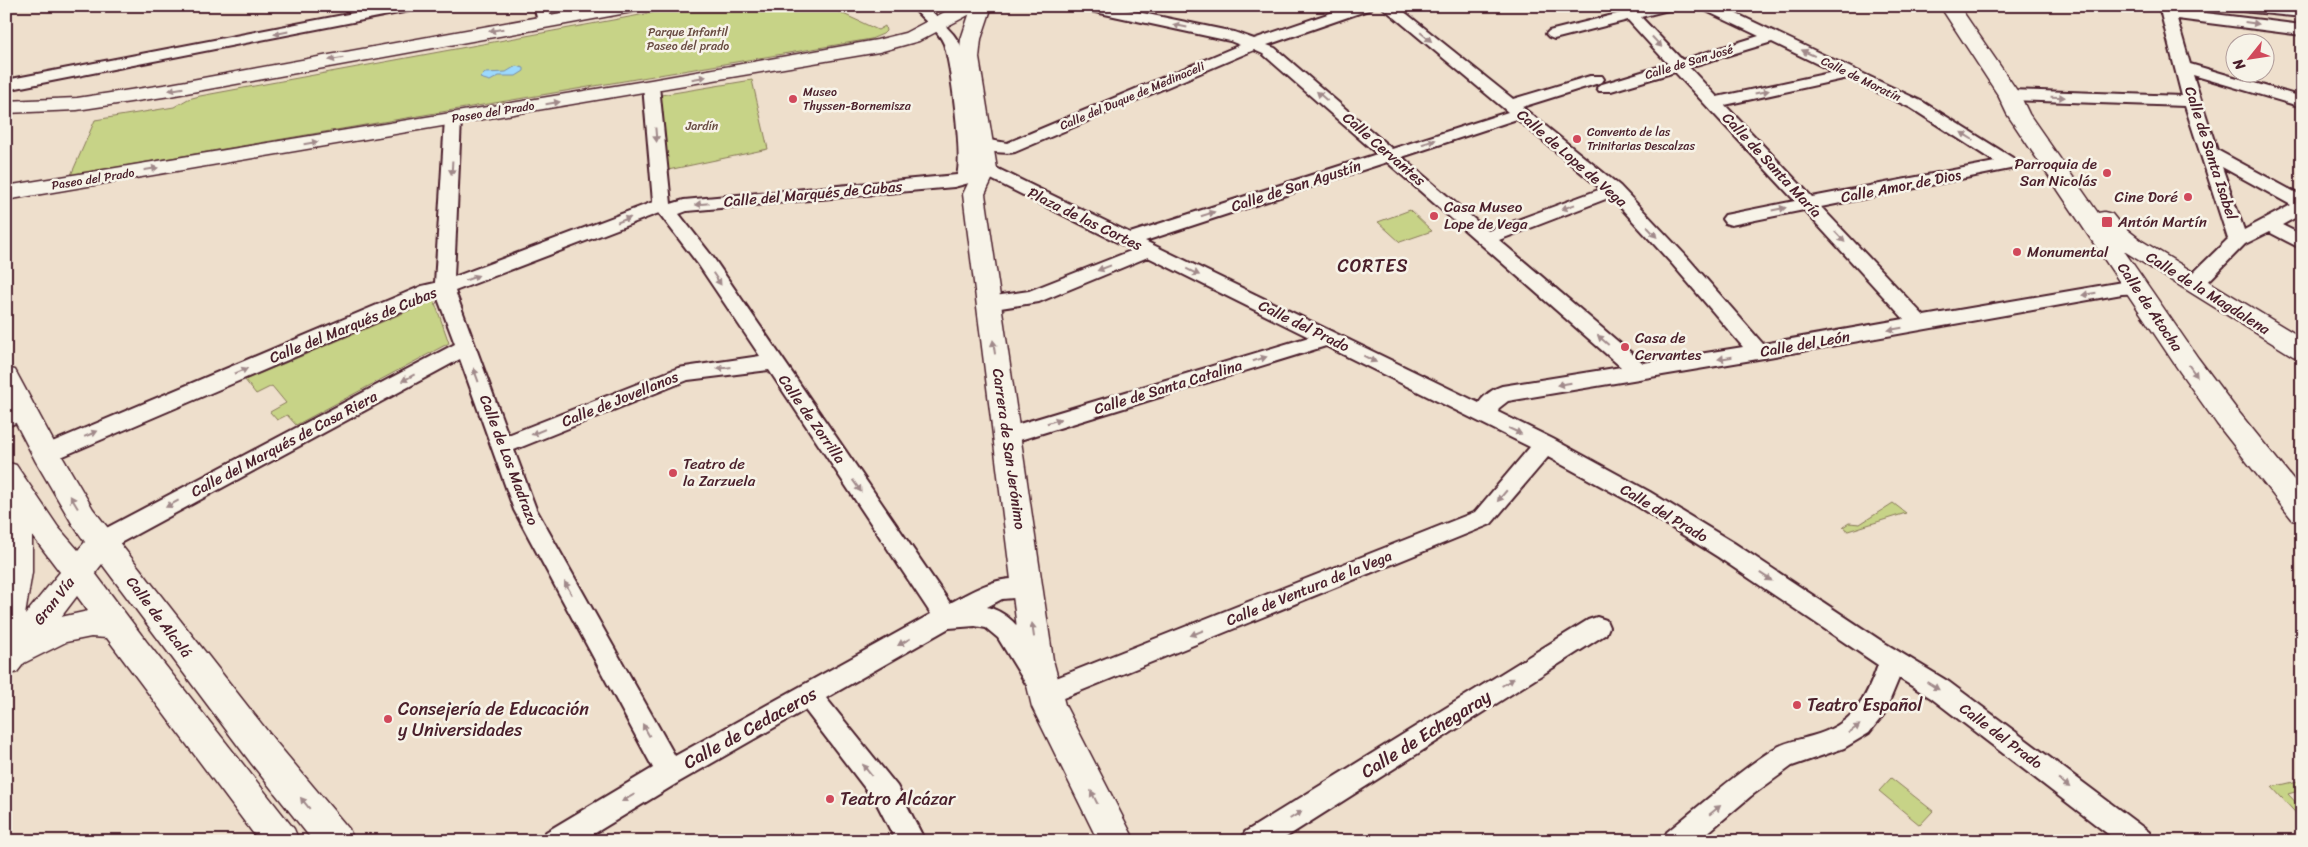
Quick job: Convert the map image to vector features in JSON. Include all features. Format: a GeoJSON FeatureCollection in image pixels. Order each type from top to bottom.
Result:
{"type":"FeatureCollection","features":[{"type":"Feature","properties":{"kind":"main road"},"geometry":{"type":"LineString","coordinates":[[6,107],[77,104],[170,90],[542,14],[632,6]]}},
{"type":"Feature","properties":{"kind":"main road","name":"Paseo del Prado"},"geometry":{"type":"LineString","coordinates":[[6,193],[651,86],[879,46],[912,37],[971,6]]}},
{"type":"Feature","properties":{"kind":"main road"},"geometry":{"type":"LineString","coordinates":[[982,6],[971,39],[969,58],[975,147],[994,173],[967,187],[988,303]]}},
{"type":"Feature","properties":{"kind":"main road","name":"Calle de Atocha"},"geometry":{"type":"LineString","coordinates":[[1949,6],[2009,95],[2018,114],[2226,417],[2302,511]]}},
{"type":"Feature","properties":{"kind":"main road","name":"Calle de Atocha"},"geometry":{"type":"LineString","coordinates":[[2009,95],[2029,114],[2116,233]]}},
{"type":"Feature","properties":{"kind":"main road","name":"Calle de la Magdalena"},"geometry":{"type":"LineString","coordinates":[[2116,233],[2134,247],[2302,350]]}},
{"type":"Feature","properties":{"kind":"main road","name":"Carrera de San Jerónimo"},"geometry":{"type":"LineString","coordinates":[[988,303],[1037,660],[1049,707],[1116,841]]}},
{"type":"Feature","properties":{"kind":"main road","name":"Calle de Alcalá"},"geometry":{"type":"LineString","coordinates":[[6,377],[15,415],[46,454],[83,517],[263,752],[336,841]]}},
{"type":"Feature","properties":{"kind":"main road"},"geometry":{"type":"LineString","coordinates":[[9,478],[117,626],[281,841]]}},
{"type":"Feature","properties":{"kind":"main road","name":"Gran Vía"},"geometry":{"type":"LineString","coordinates":[[6,625],[18,581],[19,557],[9,478]]}},
{"type":"Feature","properties":{"kind":"main road","name":"Gran Vía"},"geometry":{"type":"LineString","coordinates":[[8,659],[76,571],[102,541]]}},
{"type":"Feature","properties":{"kind":"main road"},"geometry":{"type":"LineString","coordinates":[[8,659],[33,642],[66,628],[84,623],[101,622],[117,626]]}},
{"type":"Feature","properties":{"kind":"street"},"geometry":{"type":"LineString","coordinates":[[6,85],[414,6]]}},
{"type":"Feature","properties":{"kind":"street"},"geometry":{"type":"LineString","coordinates":[[918,6],[948,36],[952,44],[975,147],[968,172],[967,187]]}},
{"type":"Feature","properties":{"kind":"street","name":"Calle Cervantes"},"geometry":{"type":"LineString","coordinates":[[1086,6],[1234,37],[1270,51],[1640,372]]}},
{"type":"Feature","properties":{"kind":"street","name":"Calle del Duque de Medinaceli"},"geometry":{"type":"LineString","coordinates":[[1009,148],[1254,44],[1366,6]]}},
{"type":"Feature","properties":{"kind":"street","name":"Calle de Lope de Vega"},"geometry":{"type":"LineString","coordinates":[[1388,6],[1614,190],[1680,261],[1758,352]]}},
{"type":"Feature","properties":{"kind":"street"},"geometry":{"type":"LineString","coordinates":[[1554,34],[1628,10],[1667,6]]}},
{"type":"Feature","properties":{"kind":"street","name":"Calle de Moratín"},"geometry":{"type":"LineString","coordinates":[[1707,6],[1917,105],[2009,162]]}},
{"type":"Feature","properties":{"kind":"street"},"geometry":{"type":"LineString","coordinates":[[2232,6],[2302,13]]}},
{"type":"Feature","properties":{"kind":"street"},"geometry":{"type":"LineString","coordinates":[[2167,9],[2302,30]]}},
{"type":"Feature","properties":{"kind":"street","name":"Calle de Santa Isabel"},"geometry":{"type":"LineString","coordinates":[[2167,9],[2192,100],[2238,240],[2194,284]]}},
{"type":"Feature","properties":{"kind":"street","name":"Calle de Santa María"},"geometry":{"type":"LineString","coordinates":[[1628,10],[1920,324]]}},
{"type":"Feature","properties":{"kind":"street","name":"Calle de San José"},"geometry":{"type":"LineString","coordinates":[[1516,109],[1600,84],[1679,65],[1773,37]]}},
{"type":"Feature","properties":{"kind":"street"},"geometry":{"type":"LineString","coordinates":[[2184,67],[2302,102]]}},
{"type":"Feature","properties":{"kind":"street"},"geometry":{"type":"LineString","coordinates":[[1714,102],[1850,73]]}},
{"type":"Feature","properties":{"kind":"street"},"geometry":{"type":"LineString","coordinates":[[651,86],[665,209]]}},
{"type":"Feature","properties":{"kind":"street"},"geometry":{"type":"LineString","coordinates":[[2009,95],[2192,100]]}},
{"type":"Feature","properties":{"kind":"street","name":"Calle de San Agustín"},"geometry":{"type":"LineString","coordinates":[[1128,240],[1390,155],[1516,109]]}},
{"type":"Feature","properties":{"kind":"street","name":"Calle de Los Madrazo"},"geometry":{"type":"LineString","coordinates":[[453,119],[444,288],[525,510],[670,773]]}},
{"type":"Feature","properties":{"kind":"street"},"geometry":{"type":"LineString","coordinates":[[975,147],[1009,148]]}},
{"type":"Feature","properties":{"kind":"street"},"geometry":{"type":"LineString","coordinates":[[994,173],[1000,160],[1009,148]]}},
{"type":"Feature","properties":{"kind":"street"},"geometry":{"type":"LineString","coordinates":[[2210,153],[2302,204],[2269,225],[2238,240]]}},
{"type":"Feature","properties":{"kind":"street","name":"Calle Amor de Dios"},"geometry":{"type":"LineString","coordinates":[[1731,219],[2010,165],[2009,162]]}},
{"type":"Feature","properties":{"kind":"street","name":"Plaza de las Cortes"},"geometry":{"type":"LineString","coordinates":[[994,173],[1149,250]]}},
{"type":"Feature","properties":{"kind":"street","name":"Calle del Marqués de Cubas"},"geometry":{"type":"LineString","coordinates":[[46,454],[429,292],[665,209],[684,206],[967,187]]}},
{"type":"Feature","properties":{"kind":"street"},"geometry":{"type":"LineString","coordinates":[[1486,238],[1614,190]]}},
{"type":"Feature","properties":{"kind":"street","name":"Calle de Zorrilla"},"geometry":{"type":"LineString","coordinates":[[665,209],[705,260],[772,362],[937,601],[946,618]]}},
{"type":"Feature","properties":{"kind":"street"},"geometry":{"type":"LineString","coordinates":[[2269,225],[2302,243]]}},
{"type":"Feature","properties":{"kind":"street","name":"Plaza de las Cortes"},"geometry":{"type":"LineString","coordinates":[[988,303],[1032,297],[1149,250]]}},
{"type":"Feature","properties":{"kind":"street","name":"Calle del Prado"},"geometry":{"type":"LineString","coordinates":[[1149,250],[1545,445],[1642,498],[1892,661],[1940,690],[2139,841]]}},
{"type":"Feature","properties":{"kind":"street","name":"Calle del León"},"geometry":{"type":"LineString","coordinates":[[1486,417],[1489,404],[1502,394],[1758,352],[2122,288],[2137,288]]}},
{"type":"Feature","properties":{"kind":"street","name":"Calle de Santa Catalina"},"geometry":{"type":"LineString","coordinates":[[1007,436],[1329,338]]}},
{"type":"Feature","properties":{"kind":"street","name":"Calle del Marqués de Casa Riera"},"geometry":{"type":"LineString","coordinates":[[102,541],[466,347]]}},
{"type":"Feature","properties":{"kind":"street","name":"Calle de Jovellanos"},"geometry":{"type":"LineString","coordinates":[[502,446],[685,373],[772,362]]}},
{"type":"Feature","properties":{"kind":"street","name":"Calle de Ventura de la Vega"},"geometry":{"type":"LineString","coordinates":[[1046,694],[1483,518],[1545,445]]}},
{"type":"Feature","properties":{"kind":"street"},"geometry":{"type":"LineString","coordinates":[[946,618],[995,592],[1011,586],[1019,588],[1028,596]]}},
{"type":"Feature","properties":{"kind":"street"},"geometry":{"type":"LineString","coordinates":[[946,618],[983,617],[994,619],[1005,628],[1046,694]]}},
{"type":"Feature","properties":{"kind":"street","name":"Calle de Cedaceros"},"geometry":{"type":"LineString","coordinates":[[556,841],[670,773],[946,618]]}},
{"type":"Feature","properties":{"kind":"street","name":"Calle de Echegaray"},"geometry":{"type":"LineString","coordinates":[[1255,841],[1597,627]]}},
{"type":"Feature","properties":{"kind":"street"},"geometry":{"type":"LineString","coordinates":[[1677,841],[1753,779],[1785,756],[1816,747],[1850,733],[1866,720],[1876,705],[1892,661]]}},
{"type":"Feature","properties":{"kind":"street"},"geometry":{"type":"LineString","coordinates":[[804,698],[814,702],[887,795],[911,841]]}},
{"type":"Feature","properties":{"kind":"green space","name":"Parque Infantil Paseo del prado"},"geometry":{"type":"Polygon","coordinates":[[[689,6],[826,6],[878,30],[885,26],[886,31],[871,39],[71,175],[95,120],[174,107],[188,99],[200,96],[689,6]]]}},
{"type":"Feature","properties":{"kind":"green space","name":"Jardín"},"geometry":{"type":"Polygon","coordinates":[[[752,80],[768,149],[668,170],[661,95],[752,80]]]}},
{"type":"Feature","properties":{"kind":"green space"},"geometry":{"type":"Polygon","coordinates":[[[1410,210],[1432,231],[1400,242],[1378,222],[1410,210]]]}},
{"type":"Feature","properties":{"kind":"green space"},"geometry":{"type":"Polygon","coordinates":[[[434,300],[449,343],[296,425],[287,415],[277,420],[270,412],[286,403],[272,386],[256,394],[245,380],[434,300]]]}},
{"type":"Feature","properties":{"kind":"green space"},"geometry":{"type":"Polygon","coordinates":[[[1893,503],[1906,513],[1848,531],[1843,527],[1849,523],[1860,524],[1893,503]]]}},
{"type":"Feature","properties":{"kind":"green space"},"geometry":{"type":"Polygon","coordinates":[[[1891,778],[1933,811],[1920,825],[1879,791],[1891,778]]]}},
{"type":"Feature","properties":{"kind":"green space"},"geometry":{"type":"Polygon","coordinates":[[[2302,780],[2302,790],[2288,794],[2302,809],[2302,820],[2272,787],[2302,780]]]}},
{"type":"Feature","properties":{"kind":"water"},"geometry":{"type":"Polygon","coordinates":[[[516,66],[524,68],[524,71],[516,76],[499,76],[490,81],[480,78],[485,73],[506,72],[516,66]]]}},
{"type":"Feature","properties":{"kind":"place","name":"Museo Thyssen-Bornemisza"},"geometry":{"type":"Point","coordinates":[793,99]}},
{"type":"Feature","properties":{"kind":"place","name":"Convento de las Trinitarias Descalzas"},"geometry":{"type":"Point","coordinates":[1577,139]}},
{"type":"Feature","properties":{"kind":"place","name":"Parroquia de San Nicolás"},"geometry":{"type":"Point","coordinates":[2107,173]}},
{"type":"Feature","properties":{"kind":"place","name":"Cine Doré"},"geometry":{"type":"Point","coordinates":[2188,197]}},
{"type":"Feature","properties":{"kind":"place","name":"Casa Museo Lope de Vega"},"geometry":{"type":"Point","coordinates":[1434,216]}},
{"type":"Feature","properties":{"kind":"place","name":"Antón Martín"},"geometry":{"type":"Point","coordinates":[2107,222]}},
{"type":"Feature","properties":{"kind":"place","name":"Monumental"},"geometry":{"type":"Point","coordinates":[2017,252]}},
{"type":"Feature","properties":{"kind":"place","name":"Casa de Cervantes"},"geometry":{"type":"Point","coordinates":[1625,347]}},
{"type":"Feature","properties":{"kind":"place","name":"Teatro de la Zarzuela"},"geometry":{"type":"Point","coordinates":[673,473]}},
{"type":"Feature","properties":{"kind":"place","name":"Teatro Español"},"geometry":{"type":"Point","coordinates":[1797,705]}},
{"type":"Feature","properties":{"kind":"place","name":"Consejería de Educación y Universidades"},"geometry":{"type":"Point","coordinates":[388,719]}},
{"type":"Feature","properties":{"kind":"place","name":"Teatro Alcázar"},"geometry":{"type":"Point","coordinates":[830,799]}},
{"type":"Feature","properties":{"kind":"district","name":"CORTES"},"geometry":{"type":"Point","coordinates":[1373,266]}}]}
